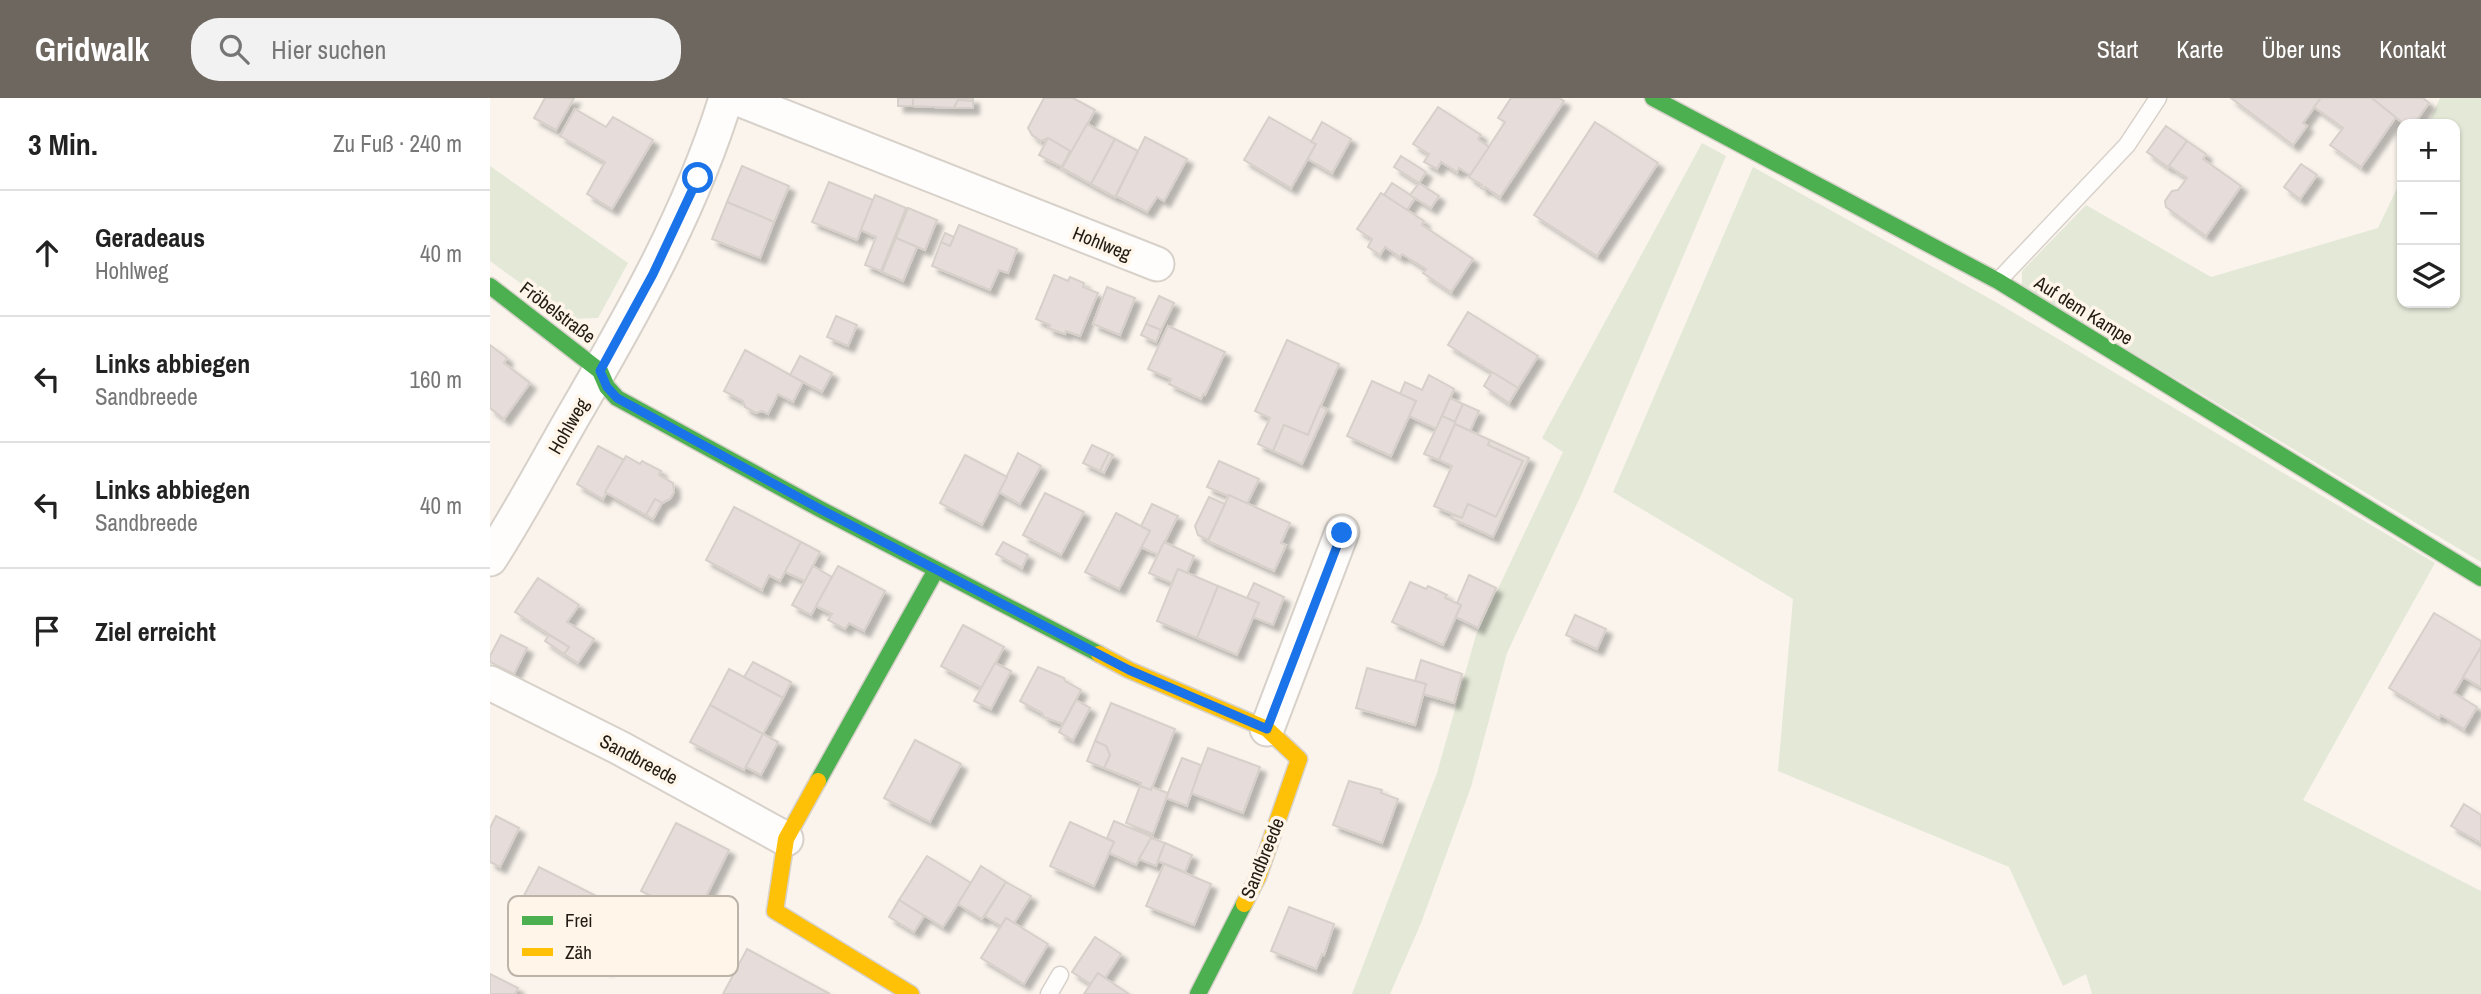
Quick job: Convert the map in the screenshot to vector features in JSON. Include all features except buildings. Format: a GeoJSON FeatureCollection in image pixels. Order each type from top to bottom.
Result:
{"type":"FeatureCollection","features":[{"type":"Feature","properties":{"kind":"street","name":"Hohlweg"},"geometry":{"type":"LineString","coordinates":[[490,559],[600,371],[653,274],[698,178],[726,98]]}},
{"type":"Feature","properties":{"kind":"street","name":"Hohlweg"},"geometry":{"type":"LineString","coordinates":[[736,98],[1157,264]]}},
{"type":"Feature","properties":{"kind":"street","name":"Auf dem Kampe"},"geometry":{"type":"LineString","coordinates":[[1653,98],[1998,281],[2481,579]]}},
{"type":"Feature","properties":{"kind":"street","name":"Fröbelstraße"},"geometry":{"type":"LineString","coordinates":[[490,286],[600,371]]}},
{"type":"Feature","properties":{"kind":"street","name":"Sandbreede"},"geometry":{"type":"LineString","coordinates":[[600,371],[607,387],[617,398],[936,570],[1129,670],[1267,729],[1299,759],[1258,877],[1198,994]]}},
{"type":"Feature","properties":{"kind":"street"},"geometry":{"type":"LineString","coordinates":[[1267,729],[1342,533]]}},
{"type":"Feature","properties":{"kind":"street"},"geometry":{"type":"LineString","coordinates":[[911,994],[775,911],[786,839],[936,570]]}},
{"type":"Feature","properties":{"kind":"street","name":"Sandbreede"},"geometry":{"type":"LineString","coordinates":[[490,683],[620,748],[786,839]]}},
{"type":"Feature","properties":{"kind":"lane"},"geometry":{"type":"LineString","coordinates":[[1998,281],[2127,145],[2158,98]]}},
{"type":"Feature","properties":{"kind":"lane"},"geometry":{"type":"LineString","coordinates":[[1049,994],[1060,975]]}},
{"type":"Feature","properties":{"kind":"green space"},"geometry":{"type":"Polygon","coordinates":[[[2440,98],[2481,98],[2481,562],[2022,286],[2022,271],[2086,205],[2211,277],[2378,228],[2397,188],[2397,308],[2460,308],[2460,119],[2430,119],[2440,98]]]}},
{"type":"Feature","properties":{"kind":"green space"},"geometry":{"type":"Polygon","coordinates":[[[1702,143],[1726,156],[1582,493],[1507,653],[1471,787],[1421,923],[1390,994],[1352,994],[1437,773],[1476,635],[1563,452],[1542,438],[1702,143]]]}},
{"type":"Feature","properties":{"kind":"green space"},"geometry":{"type":"Polygon","coordinates":[[[490,166],[628,263],[598,318],[570,319],[490,261],[490,166]]]}},
{"type":"Feature","properties":{"kind":"green space"},"geometry":{"type":"Polygon","coordinates":[[[1753,167],[1994,301],[2435,563],[2303,800],[2481,891],[2481,994],[2092,994],[2086,974],[2063,986],[2009,867],[1778,771],[1793,599],[1613,492],[1753,167]]]}},
{"type":"Feature","properties":{"kind":"traffic: fast"},"geometry":{"type":"LineString","coordinates":[[1653,98],[1998,281],[2481,578]]}},
{"type":"Feature","properties":{"kind":"traffic: fast"},"geometry":{"type":"LineString","coordinates":[[490,286],[600,371],[607,387],[617,398],[820,509],[1099,654]]}},
{"type":"Feature","properties":{"kind":"traffic: fast"},"geometry":{"type":"LineString","coordinates":[[818,781],[936,570]]}},
{"type":"Feature","properties":{"kind":"traffic: fast"},"geometry":{"type":"LineString","coordinates":[[1198,994],[1244,904]]}},
{"type":"Feature","properties":{"kind":"traffic: slow"},"geometry":{"type":"LineString","coordinates":[[1099,654],[1129,670],[1267,729],[1299,759],[1258,877],[1244,904]]}},
{"type":"Feature","properties":{"kind":"traffic: slow"},"geometry":{"type":"LineString","coordinates":[[818,781],[786,839],[775,911],[911,994]]}},
{"type":"Feature","properties":{"kind":"route"},"geometry":{"type":"LineString","coordinates":[[698,178],[653,274],[600,371],[607,387],[617,398],[820,509],[1129,670],[1267,729],[1342,533]]}}]}
